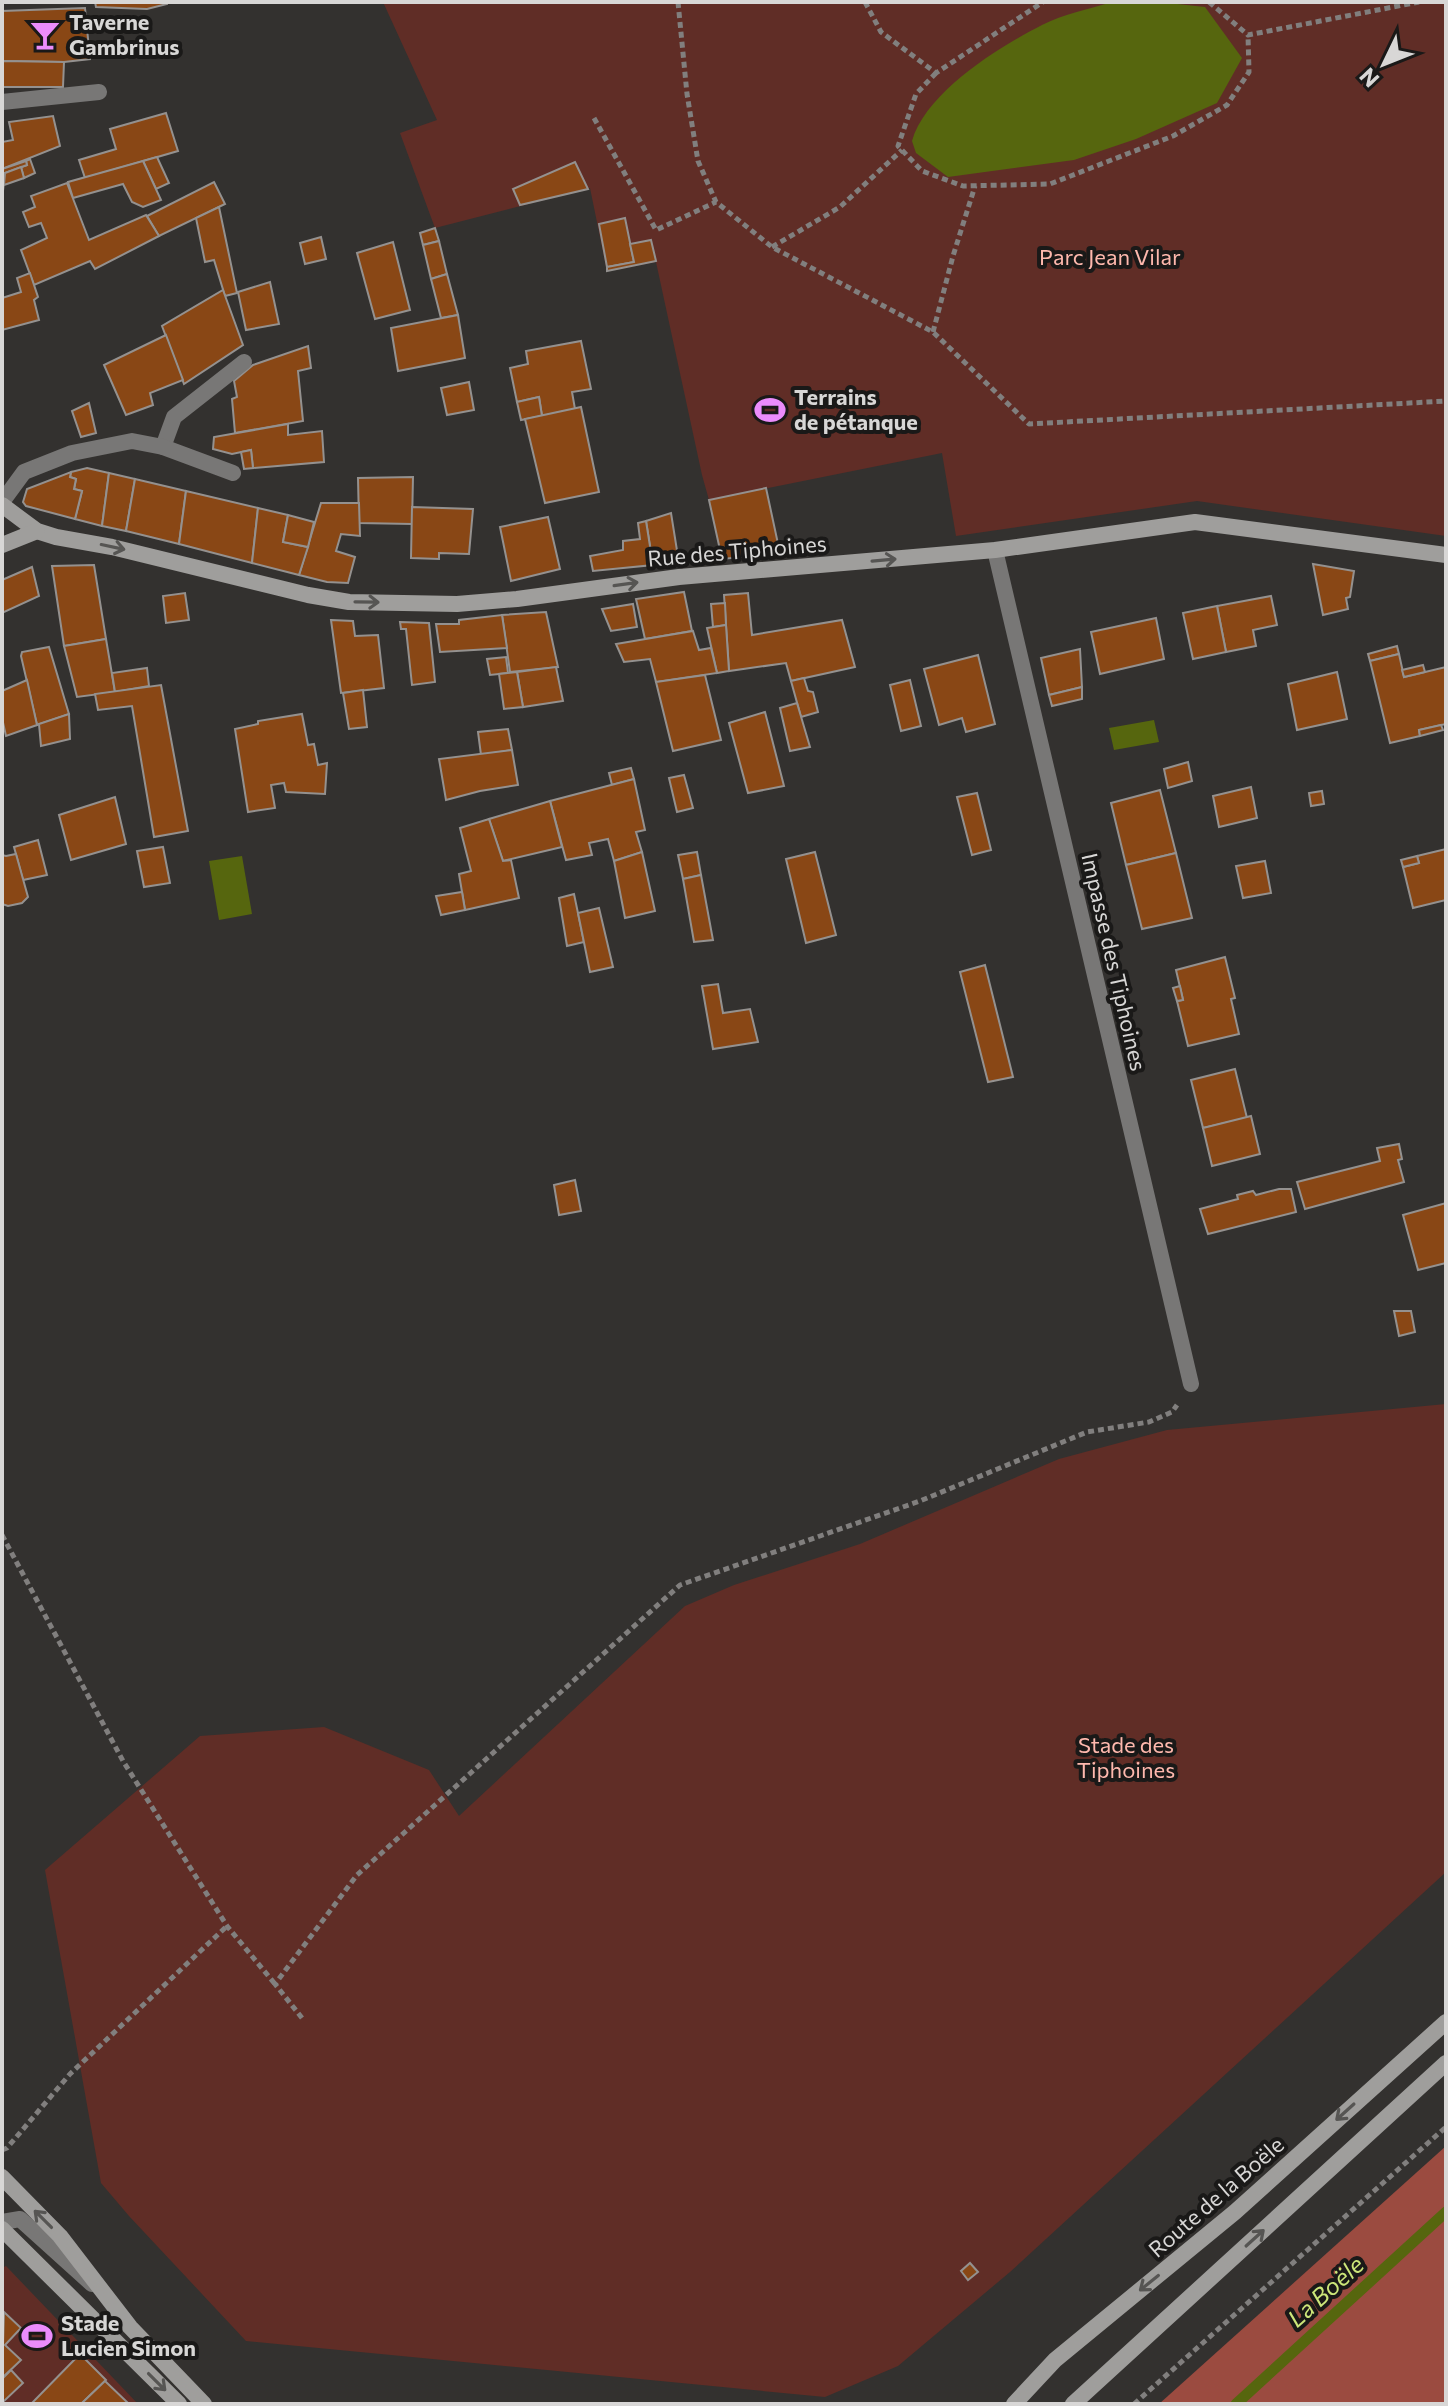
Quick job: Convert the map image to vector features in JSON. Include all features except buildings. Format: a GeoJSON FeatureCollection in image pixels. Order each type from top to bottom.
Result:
{"type":"FeatureCollection","features":[{"type":"Feature","properties":{"kind":"main road"},"geometry":{"type":"LineString","coordinates":[[2,504],[37,531]]}},
{"type":"Feature","properties":{"kind":"main road","name":"Rue des Tiphoines"},"geometry":{"type":"LineString","coordinates":[[37,531],[327,599],[457,604],[679,577],[995,550],[1195,522],[1446,555]]}},
{"type":"Feature","properties":{"kind":"main road"},"geometry":{"type":"LineString","coordinates":[[2,545],[37,531]]}},
{"type":"Feature","properties":{"kind":"main road","name":"Route de la Boële"},"geometry":{"type":"LineString","coordinates":[[1014,2404],[1055,2360],[1235,2212],[1446,2022]]}},
{"type":"Feature","properties":{"kind":"main road"},"geometry":{"type":"LineString","coordinates":[[1073,2404],[1446,2063]]}},
{"type":"Feature","properties":{"kind":"main road"},"geometry":{"type":"LineString","coordinates":[[2,2177],[60,2236],[130,2327],[204,2404]]}},
{"type":"Feature","properties":{"kind":"main road"},"geometry":{"type":"LineString","coordinates":[[2,2229],[179,2404]]}},
{"type":"Feature","properties":{"kind":"street"},"geometry":{"type":"LineString","coordinates":[[2,102],[99,92]]}},
{"type":"Feature","properties":{"kind":"street"},"geometry":{"type":"LineString","coordinates":[[163,447],[174,417],[244,362]]}},
{"type":"Feature","properties":{"kind":"street"},"geometry":{"type":"LineString","coordinates":[[2,504],[24,472],[72,453],[132,441],[163,447],[233,473]]}},
{"type":"Feature","properties":{"kind":"street","name":"Impasse des Tiphoines"},"geometry":{"type":"LineString","coordinates":[[995,550],[1191,1384]]}},
{"type":"Feature","properties":{"kind":"street"},"geometry":{"type":"LineString","coordinates":[[2,2222],[20,2219],[108,2299]]}},
{"type":"Feature","properties":{"kind":"path"},"geometry":{"type":"LineString","coordinates":[[678,2],[687,94],[698,161],[716,202],[772,247],[933,332],[1029,424],[1446,401]]}},
{"type":"Feature","properties":{"kind":"path"},"geometry":{"type":"LineString","coordinates":[[865,2],[881,32],[936,73]]}},
{"type":"Feature","properties":{"kind":"path"},"geometry":{"type":"LineString","coordinates":[[1043,2],[936,73],[916,94],[898,146],[922,171],[963,186],[1050,184],[1173,136],[1227,105],[1249,72],[1248,35],[1209,2]]}},
{"type":"Feature","properties":{"kind":"path"},"geometry":{"type":"LineString","coordinates":[[1248,35],[1419,2]]}},
{"type":"Feature","properties":{"kind":"path"},"geometry":{"type":"LineString","coordinates":[[594,118],[656,230],[716,202]]}},
{"type":"Feature","properties":{"kind":"path"},"geometry":{"type":"LineString","coordinates":[[772,247],[840,207],[902,150]]}},
{"type":"Feature","properties":{"kind":"path"},"geometry":{"type":"LineString","coordinates":[[933,332],[975,186]]}},
{"type":"Feature","properties":{"kind":"path"},"geometry":{"type":"LineString","coordinates":[[275,1984],[357,1875],[680,1585],[920,1501],[1087,1432],[1149,1422],[1172,1412],[1191,1384]]}},
{"type":"Feature","properties":{"kind":"path"},"geometry":{"type":"LineString","coordinates":[[2,1535],[123,1761],[227,1926],[302,2018]]}},
{"type":"Feature","properties":{"kind":"path"},"geometry":{"type":"LineString","coordinates":[[2,2150],[70,2074],[227,1926]]}},
{"type":"Feature","properties":{"kind":"path"},"geometry":{"type":"LineString","coordinates":[[1134,2404],[1446,2127]]}},
{"type":"Feature","properties":{"kind":"green space","name":"Parc Jean Vilar"},"geometry":{"type":"Polygon","coordinates":[[[383,2],[1446,2],[1446,536],[1197,501],[956,536],[942,453],[709,500],[656,262],[607,271],[590,188],[435,228],[400,133],[437,120],[383,2]]]}},
{"type":"Feature","properties":{"kind":"green space","name":"Stade des Tiphoines"},"geometry":{"type":"Polygon","coordinates":[[[1446,1404],[1446,1872],[1010,2272],[898,2366],[825,2397],[246,2341],[101,2183],[45,1870],[200,1736],[324,1727],[429,1770],[459,1816],[685,1606],[734,1585],[860,1544],[1059,1459],[1167,1430],[1446,1404]]]}},
{"type":"Feature","properties":{"kind":"green space","name":"Stade Lucien Simon"},"geometry":{"type":"Polygon","coordinates":[[[6,2266],[138,2404],[2,2404],[2,2268],[6,2266]]]}},
{"type":"Feature","properties":{"kind":"shaded area"},"geometry":{"type":"Polygon","coordinates":[[[1112,2],[1159,2],[1205,7],[1242,58],[1217,103],[1136,139],[1074,160],[948,177],[916,153],[912,141],[920,123],[932,105],[966,73],[1042,25],[1112,2]]]}},
{"type":"Feature","properties":{"kind":"shaded area"},"geometry":{"type":"Polygon","coordinates":[[[1154,720],[1159,742],[1114,750],[1109,728],[1154,720]]]}},
{"type":"Feature","properties":{"kind":"shaded area"},"geometry":{"type":"Polygon","coordinates":[[[242,856],[252,914],[219,920],[209,861],[242,856]]]}},
{"type":"Feature","properties":{"kind":"shaded area"},"geometry":{"type":"Polygon","coordinates":[[[1446,2146],[1446,2404],[1159,2404],[1446,2146]]]}},
{"type":"Feature","properties":{"kind":"waterway","name":"La Boële"},"geometry":{"type":"LineString","coordinates":[[1236,2404],[1446,2212]]}},
{"type":"Feature","properties":{"kind":"place","name":"Taverne Gambrinus"},"geometry":{"type":"Point","coordinates":[45,35]}},
{"type":"Feature","properties":{"kind":"place","name":"Terrains de pétanque"},"geometry":{"type":"Point","coordinates":[770,410]}},
{"type":"Feature","properties":{"kind":"place","name":"Stade Lucien Simon"},"geometry":{"type":"Point","coordinates":[37,2336]}}]}
